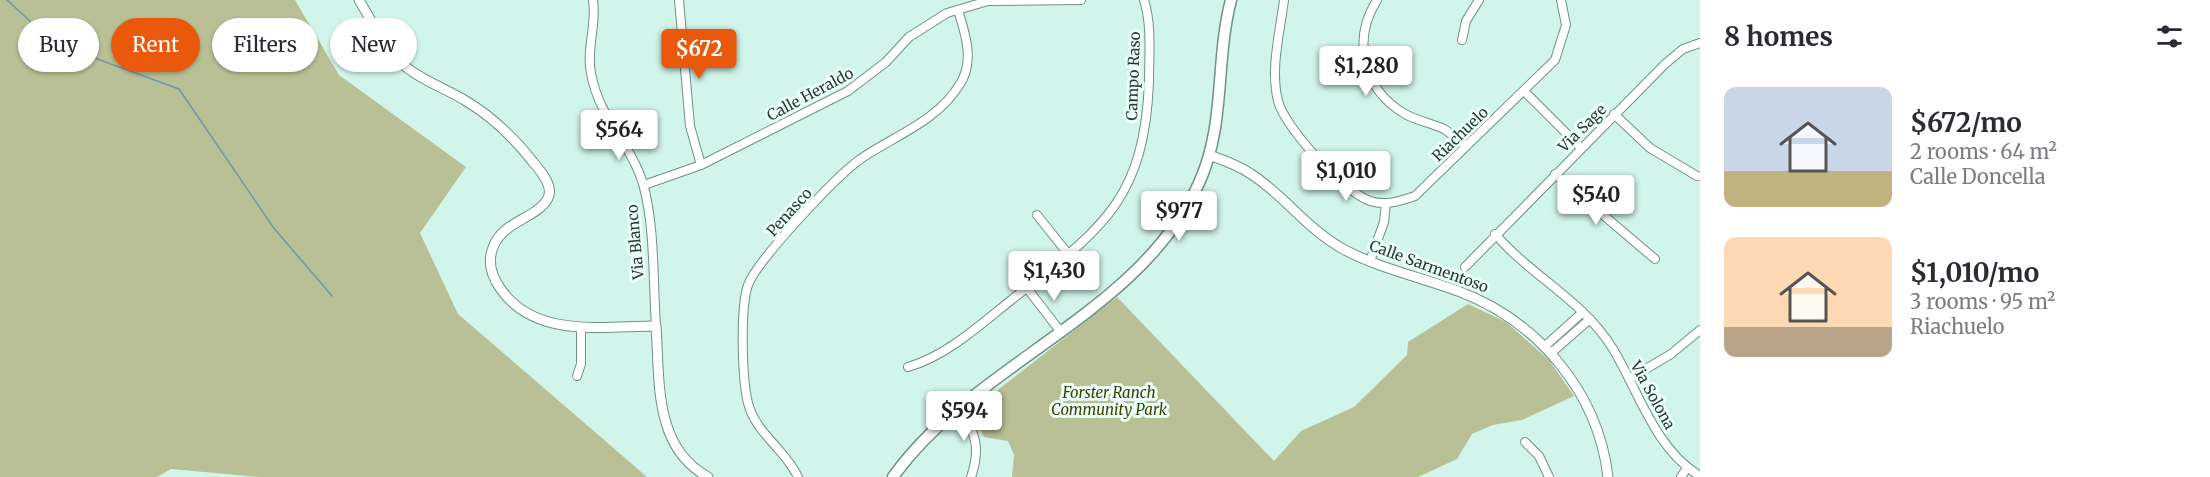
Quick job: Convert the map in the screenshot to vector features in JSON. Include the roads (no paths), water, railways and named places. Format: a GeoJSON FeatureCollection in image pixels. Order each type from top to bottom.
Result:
{"type":"FeatureCollection","features":[{"type":"Feature","properties":{"kind":"main road"},"geometry":{"type":"LineString","coordinates":[[893,477],[933,428],[1060,331],[1139,266],[1164,239],[1186,209],[1200,183],[1217,128],[1231,0]]}},
{"type":"Feature","properties":{"kind":"street"},"geometry":{"type":"LineString","coordinates":[[359,0],[383,40],[406,67],[467,102],[502,128],[533,162],[550,186],[549,197],[541,206],[509,226],[494,244],[490,261],[493,278],[505,295],[522,309],[553,323],[581,329],[656,326]]}},
{"type":"Feature","properties":{"kind":"street","name":"Via Blanco"},"geometry":{"type":"LineString","coordinates":[[593,0],[590,71],[597,98],[606,119],[633,160],[644,185],[648,205],[662,417],[669,436],[692,467],[708,477]]}},
{"type":"Feature","properties":{"kind":"street"},"geometry":{"type":"LineString","coordinates":[[680,0],[690,126],[700,165]]}},
{"type":"Feature","properties":{"kind":"street","name":"Calle Heraldo"},"geometry":{"type":"LineString","coordinates":[[644,185],[700,165],[848,91],[886,62],[924,26],[958,9],[988,1],[1080,0]]}},
{"type":"Feature","properties":{"kind":"street","name":"Campo Raso"},"geometry":{"type":"LineString","coordinates":[[908,367],[927,362],[979,327],[1091,237],[1110,215],[1137,165],[1148,106],[1149,44],[1144,0]]}},
{"type":"Feature","properties":{"kind":"street","name":"Riachuelo"},"geometry":{"type":"LineString","coordinates":[[1284,0],[1275,78],[1284,117],[1301,140],[1358,196],[1386,203],[1415,196],[1555,60],[1563,42],[1566,25],[1561,0]]}},
{"type":"Feature","properties":{"kind":"street"},"geometry":{"type":"LineString","coordinates":[[1377,0],[1369,12],[1362,53],[1378,92],[1408,116],[1442,128],[1466,146]]}},
{"type":"Feature","properties":{"kind":"street"},"geometry":{"type":"LineString","coordinates":[[1462,40],[1466,21],[1479,0]]}},
{"type":"Feature","properties":{"kind":"street","name":"Penasco"},"geometry":{"type":"LineString","coordinates":[[798,477],[793,465],[765,436],[754,419],[747,400],[743,315],[749,285],[769,254],[835,182],[860,160],[904,135],[928,117],[959,86],[968,56],[967,38],[958,9]]}},
{"type":"Feature","properties":{"kind":"street","name":"Via Sage"},"geometry":{"type":"LineString","coordinates":[[1465,267],[1665,64],[1683,50],[1700,43]]}},
{"type":"Feature","properties":{"kind":"street"},"geometry":{"type":"LineString","coordinates":[[1524,91],[1581,148]]}},
{"type":"Feature","properties":{"kind":"street"},"geometry":{"type":"LineString","coordinates":[[1614,114],[1650,147],[1696,176]]}},
{"type":"Feature","properties":{"kind":"street","name":"Calle Sarmentoso"},"geometry":{"type":"LineString","coordinates":[[1209,155],[1251,174],[1321,234],[1344,250],[1460,292],[1493,306],[1516,320],[1548,350],[1572,379],[1597,430],[1608,477]]}},
{"type":"Feature","properties":{"kind":"street"},"geometry":{"type":"LineString","coordinates":[[1555,174],[1655,259]]}},
{"type":"Feature","properties":{"kind":"street"},"geometry":{"type":"LineString","coordinates":[[1370,261],[1384,222],[1386,203]]}},
{"type":"Feature","properties":{"kind":"street"},"geometry":{"type":"LineString","coordinates":[[1037,215],[1069,255]]}},
{"type":"Feature","properties":{"kind":"street","name":"Via Solona"},"geometry":{"type":"LineString","coordinates":[[1495,234],[1530,269],[1590,319],[1612,347],[1666,447],[1687,468],[1700,476]]}},
{"type":"Feature","properties":{"kind":"street"},"geometry":{"type":"LineString","coordinates":[[1028,288],[1060,331]]}},
{"type":"Feature","properties":{"kind":"street"},"geometry":{"type":"LineString","coordinates":[[1548,350],[1583,312]]}},
{"type":"Feature","properties":{"kind":"street"},"geometry":{"type":"LineString","coordinates":[[1548,350],[1590,319]]}},
{"type":"Feature","properties":{"kind":"street"},"geometry":{"type":"LineString","coordinates":[[577,376],[581,364],[581,329]]}},
{"type":"Feature","properties":{"kind":"street"},"geometry":{"type":"LineString","coordinates":[[1629,379],[1671,354],[1700,330]]}},
{"type":"Feature","properties":{"kind":"street"},"geometry":{"type":"LineString","coordinates":[[958,408],[974,431],[978,445],[977,461],[971,477]]}},
{"type":"Feature","properties":{"kind":"street"},"geometry":{"type":"LineString","coordinates":[[1525,442],[1539,456],[1550,477]]}},
{"type":"Feature","properties":{"kind":"street"},"geometry":{"type":"LineString","coordinates":[[1681,477],[1687,468]]}},
{"type":"Feature","properties":{"kind":"waterway"},"geometry":{"type":"LineString","coordinates":[[7,0],[54,43],[179,89],[273,227],[332,296]]}},
{"type":"Feature","properties":{"kind":"park label","name":"Forster Ranch Community Park"},"geometry":{"type":"Point","coordinates":[1109,400]}}]}
